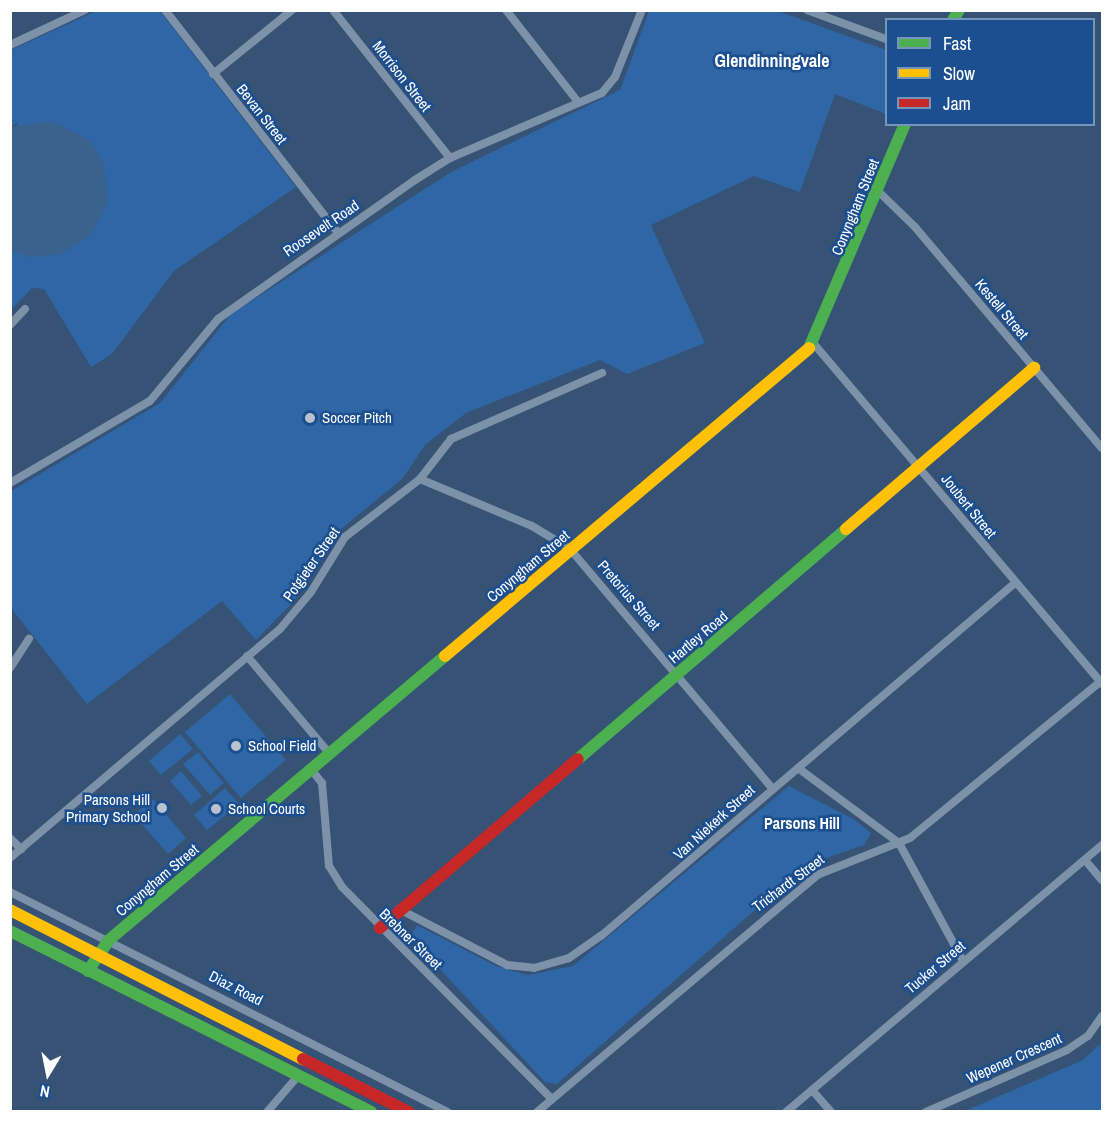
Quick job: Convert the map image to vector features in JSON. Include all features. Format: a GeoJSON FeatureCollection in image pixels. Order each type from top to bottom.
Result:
{"type":"FeatureCollection","features":[{"type":"Feature","properties":{"kind":"street"},"geometry":{"type":"LineString","coordinates":[[10,45],[85,10]]}},
{"type":"Feature","properties":{"kind":"street","name":"Bevan Street"},"geometry":{"type":"LineString","coordinates":[[165,10],[338,233]]}},
{"type":"Feature","properties":{"kind":"street"},"geometry":{"type":"LineString","coordinates":[[213,74],[292,10]]}},
{"type":"Feature","properties":{"kind":"street","name":"Morrison Street"},"geometry":{"type":"LineString","coordinates":[[333,10],[450,158]]}},
{"type":"Feature","properties":{"kind":"street"},"geometry":{"type":"LineString","coordinates":[[506,10],[579,103]]}},
{"type":"Feature","properties":{"kind":"street","name":"Roosevelt Road"},"geometry":{"type":"LineString","coordinates":[[10,483],[150,401],[218,319],[338,233],[450,158],[579,103],[611,84],[642,10]]}},
{"type":"Feature","properties":{"kind":"street"},"geometry":{"type":"LineString","coordinates":[[807,10],[885,39]]}},
{"type":"Feature","properties":{"kind":"street","name":"Conyngham Street"},"geometry":{"type":"LineString","coordinates":[[88,971],[97,954],[109,940],[814,344],[904,126]]}},
{"type":"Feature","properties":{"kind":"street","name":"Kestell Street"},"geometry":{"type":"LineString","coordinates":[[878,191],[915,227],[1102,448]]}},
{"type":"Feature","properties":{"kind":"street"},"geometry":{"type":"LineString","coordinates":[[10,325],[25,309]]}},
{"type":"Feature","properties":{"kind":"street","name":"Joubert Street"},"geometry":{"type":"LineString","coordinates":[[814,344],[1101,683]]}},
{"type":"Feature","properties":{"kind":"street","name":"Hartley Road"},"geometry":{"type":"LineString","coordinates":[[380,928],[399,909],[920,468],[1034,368]]}},
{"type":"Feature","properties":{"kind":"street","name":"Potgieter Street"},"geometry":{"type":"LineString","coordinates":[[10,858],[248,656],[301,605],[352,530],[420,479],[440,448],[463,431],[602,373]]}},
{"type":"Feature","properties":{"kind":"street","name":"Pretorius Street"},"geometry":{"type":"LineString","coordinates":[[420,479],[532,526],[570,549],[772,788]]}},
{"type":"Feature","properties":{"kind":"street","name":"Van Niekerk Street"},"geometry":{"type":"LineString","coordinates":[[399,909],[493,961],[520,967],[556,963],[601,936],[1015,583]]}},
{"type":"Feature","properties":{"kind":"street"},"geometry":{"type":"LineString","coordinates":[[10,668],[29,639]]}},
{"type":"Feature","properties":{"kind":"street"},"geometry":{"type":"LineString","coordinates":[[248,656],[329,753]]}},
{"type":"Feature","properties":{"kind":"street","name":"Trichardt Street"},"geometry":{"type":"LineString","coordinates":[[537,1112],[817,875],[899,843],[1101,683]]}},
{"type":"Feature","properties":{"kind":"street"},"geometry":{"type":"LineString","coordinates":[[798,768],[899,843],[963,961]]}},
{"type":"Feature","properties":{"kind":"street","name":"Brebner Street"},"geometry":{"type":"LineString","coordinates":[[311,769],[325,795],[329,866],[357,905],[552,1099]]}},
{"type":"Feature","properties":{"kind":"street"},"geometry":{"type":"LineString","coordinates":[[10,838],[21,849]]}},
{"type":"Feature","properties":{"kind":"street","name":"Tucker Street"},"geometry":{"type":"LineString","coordinates":[[786,1112],[1102,845]]}},
{"type":"Feature","properties":{"kind":"street"},"geometry":{"type":"LineString","coordinates":[[1085,860],[1102,880]]}},
{"type":"Feature","properties":{"kind":"street","name":"Diaz Road"},"geometry":{"type":"LineString","coordinates":[[10,892],[447,1112]]}},
{"type":"Feature","properties":{"kind":"street"},"geometry":{"type":"LineString","coordinates":[[10,910],[409,1112]]}},
{"type":"Feature","properties":{"kind":"street"},"geometry":{"type":"LineString","coordinates":[[10,931],[371,1112]]}},
{"type":"Feature","properties":{"kind":"street","name":"Wepener Crescent"},"geometry":{"type":"LineString","coordinates":[[926,1112],[1073,1047],[1102,1016]]}},
{"type":"Feature","properties":{"kind":"street"},"geometry":{"type":"LineString","coordinates":[[267,1112],[298,1076]]}},
{"type":"Feature","properties":{"kind":"street"},"geometry":{"type":"LineString","coordinates":[[812,1090],[831,1112]]}},
{"type":"Feature","properties":{"kind":"shaded area"},"geometry":{"type":"Polygon","coordinates":[[[96,11],[160,11],[296,187],[174,271],[112,354],[91,367],[44,289],[32,288],[11,310],[11,249],[30,257],[17,123],[11,127],[11,50],[96,11]]]}},
{"type":"Feature","properties":{"kind":"shaded area"},"geometry":{"type":"Polygon","coordinates":[[[649,11],[778,11],[885,50],[885,114],[835,94],[800,192],[754,176],[651,225],[705,343],[627,374],[600,360],[466,413],[426,444],[402,479],[341,529],[294,601],[256,640],[222,601],[87,704],[11,608],[11,491],[160,403],[231,314],[451,172],[620,90],[649,11]]]}},
{"type":"Feature","properties":{"kind":"shaded area"},"geometry":{"type":"Polygon","coordinates":[[[52,121],[89,140],[104,163],[107,202],[91,235],[61,254],[30,257],[11,249],[11,127],[52,121]]]}},
{"type":"Feature","properties":{"kind":"shaded area","name":"School Field"},"geometry":{"type":"Polygon","coordinates":[[[230,694],[286,760],[241,798],[185,732],[230,694]]]}},
{"type":"Feature","properties":{"kind":"shaded area"},"geometry":{"type":"Polygon","coordinates":[[[180,734],[193,749],[161,775],[149,761],[180,734]]]}},
{"type":"Feature","properties":{"kind":"shaded area","name":"School Courts"},"geometry":{"type":"Polygon","coordinates":[[[198,752],[224,783],[210,795],[183,764],[198,752]]]}},
{"type":"Feature","properties":{"kind":"shaded area","name":"School Courts"},"geometry":{"type":"Polygon","coordinates":[[[181,771],[202,796],[191,805],[170,781],[181,771]]]}},
{"type":"Feature","properties":{"kind":"shaded area"},"geometry":{"type":"Polygon","coordinates":[[[789,786],[855,820],[871,833],[864,845],[806,865],[557,1084],[545,1082],[410,937],[417,925],[496,966],[528,975],[573,966],[789,786]]]}},
{"type":"Feature","properties":{"kind":"shaded area","name":"School Courts"},"geometry":{"type":"Polygon","coordinates":[[[225,788],[239,804],[207,830],[194,815],[225,788]]]}},
{"type":"Feature","properties":{"kind":"shaded area"},"geometry":{"type":"Polygon","coordinates":[[[153,799],[186,838],[168,854],[134,815],[153,799]]]}},
{"type":"Feature","properties":{"kind":"shaded area"},"geometry":{"type":"Polygon","coordinates":[[[1102,1042],[1102,1111],[965,1111],[1083,1060],[1102,1042]]]}},
{"type":"Feature","properties":{"kind":"traffic: fast"},"geometry":{"type":"LineString","coordinates":[[954,18],[959,10]]}},
{"type":"Feature","properties":{"kind":"traffic: fast"},"geometry":{"type":"LineString","coordinates":[[809,348],[904,126]]}},
{"type":"Feature","properties":{"kind":"traffic: fast"},"geometry":{"type":"LineString","coordinates":[[578,759],[846,529]]}},
{"type":"Feature","properties":{"kind":"traffic: fast"},"geometry":{"type":"LineString","coordinates":[[88,971],[109,940],[445,656]]}},
{"type":"Feature","properties":{"kind":"traffic: fast"},"geometry":{"type":"LineString","coordinates":[[10,931],[371,1112]]}},
{"type":"Feature","properties":{"kind":"traffic: slow"},"geometry":{"type":"LineString","coordinates":[[445,656],[809,348]]}},
{"type":"Feature","properties":{"kind":"traffic: slow"},"geometry":{"type":"LineString","coordinates":[[846,529],[1034,368]]}},
{"type":"Feature","properties":{"kind":"traffic: slow"},"geometry":{"type":"LineString","coordinates":[[10,910],[303,1059]]}},
{"type":"Feature","properties":{"kind":"traffic: jam"},"geometry":{"type":"LineString","coordinates":[[380,928],[578,759]]}},
{"type":"Feature","properties":{"kind":"traffic: jam"},"geometry":{"type":"LineString","coordinates":[[303,1059],[409,1112]]}},
{"type":"Feature","properties":{"kind":"place","name":"Soccer Pitch"},"geometry":{"type":"Point","coordinates":[310,418]}},
{"type":"Feature","properties":{"kind":"place","name":"School Field"},"geometry":{"type":"Point","coordinates":[236,746]}},
{"type":"Feature","properties":{"kind":"place","name":"Parsons Hill Primary School"},"geometry":{"type":"Point","coordinates":[162,808]}},
{"type":"Feature","properties":{"kind":"place","name":"School Courts"},"geometry":{"type":"Point","coordinates":[216,809]}},
{"type":"Feature","properties":{"kind":"district","name":"Glendinningvale"},"geometry":{"type":"Point","coordinates":[772,61]}},
{"type":"Feature","properties":{"kind":"district","name":"Parsons Hill"},"geometry":{"type":"Point","coordinates":[802,823]}}]}
